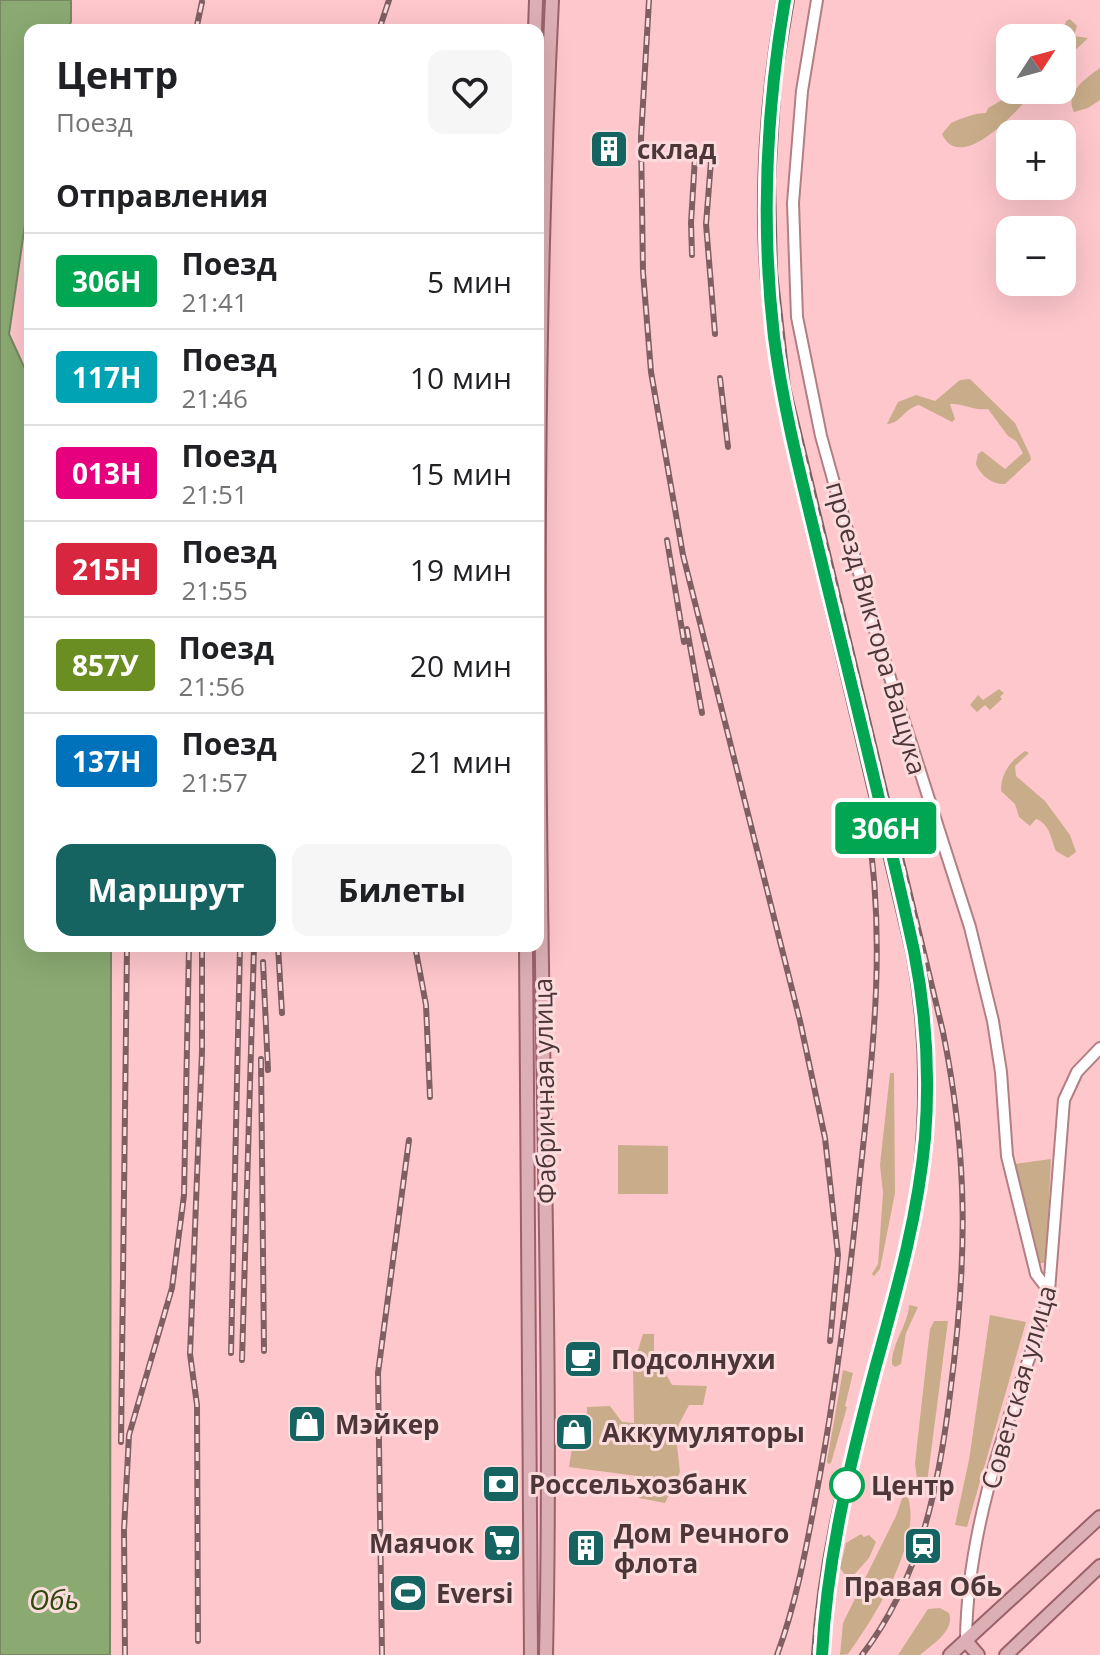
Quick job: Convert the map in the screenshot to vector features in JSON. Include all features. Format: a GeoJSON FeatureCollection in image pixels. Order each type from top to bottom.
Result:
{"type":"FeatureCollection","features":[{"type":"Feature","properties":{"kind":"main road"},"geometry":{"type":"LineString","coordinates":[[535,24],[536,0]]}},
{"type":"Feature","properties":{"kind":"main road","name":"Фабричная улица"},"geometry":{"type":"LineString","coordinates":[[544,165],[552,0]]}},
{"type":"Feature","properties":{"kind":"main road","name":"Фабричная улица"},"geometry":{"type":"LineString","coordinates":[[526,952],[531,1655]]}},
{"type":"Feature","properties":{"kind":"main road","name":"Фабричная улица"},"geometry":{"type":"LineString","coordinates":[[541,952],[548,1386],[546,1655]]}},
{"type":"Feature","properties":{"kind":"main road"},"geometry":{"type":"LineString","coordinates":[[950,1655],[1100,1517]]}},
{"type":"Feature","properties":{"kind":"main road"},"geometry":{"type":"LineString","coordinates":[[1006,1655],[1100,1566]]}},
{"type":"Feature","properties":{"kind":"main road"},"geometry":{"type":"LineString","coordinates":[[966,1641],[978,1655]]}},
{"type":"Feature","properties":{"kind":"street","name":"проезд Виктора Ващука"},"geometry":{"type":"LineString","coordinates":[[817,0],[802,91],[793,203],[800,330],[821,436],[876,634],[970,927],[993,1021],[1001,1072],[1007,1156],[1036,1274],[1049,1291]]}},
{"type":"Feature","properties":{"kind":"street","name":"Советская улица"},"geometry":{"type":"LineString","coordinates":[[966,1641],[966,1610],[974,1543],[994,1461],[1045,1312],[1049,1291],[1064,1100],[1077,1072],[1100,1048]]}},
{"type":"Feature","properties":{"kind":"shaded area"},"geometry":{"type":"Polygon","coordinates":[[[1076,36],[1088,38],[1076,50],[1076,36]]]}},
{"type":"Feature","properties":{"kind":"shaded area"},"geometry":{"type":"Polygon","coordinates":[[[1100,68],[1100,100],[1074,112],[1072,104],[1076,104],[1076,90],[1100,68]]]}},
{"type":"Feature","properties":{"kind":"shaded area"},"geometry":{"type":"Polygon","coordinates":[[[996,104],[1022,104],[1006,120],[996,120],[996,129],[976,143],[963,147],[951,145],[942,134],[951,123],[986,113],[996,104]]]}},
{"type":"Feature","properties":{"kind":"shaded area"},"geometry":{"type":"Polygon","coordinates":[[[970,379],[1015,423],[1030,455],[1031,460],[1005,484],[992,481],[981,472],[976,464],[978,454],[982,451],[1005,469],[1023,453],[988,409],[950,404],[955,419],[952,422],[919,405],[887,424],[898,402],[916,395],[935,401],[960,380],[970,379]]]}},
{"type":"Feature","properties":{"kind":"shaded area"},"geometry":{"type":"Polygon","coordinates":[[[999,689],[1004,693],[1000,697],[1002,699],[990,710],[985,705],[977,712],[970,705],[978,695],[983,700],[999,689]]]}},
{"type":"Feature","properties":{"kind":"shaded area"},"geometry":{"type":"Polygon","coordinates":[[[1025,751],[1029,753],[1015,766],[1016,776],[1045,801],[1070,835],[1076,852],[1068,858],[1056,851],[1041,821],[1036,819],[1030,826],[1019,817],[1015,804],[1001,791],[1007,768],[1025,751]]]}},
{"type":"Feature","properties":{"kind":"shaded area"},"geometry":{"type":"Polygon","coordinates":[[[890,1073],[894,1073],[895,1193],[880,1269],[874,1276],[872,1274],[878,1264],[883,1193],[880,1165],[890,1073]]]}},
{"type":"Feature","properties":{"kind":"shaded area"},"geometry":{"type":"Polygon","coordinates":[[[618,1145],[668,1146],[668,1194],[618,1194],[618,1145]]]}},
{"type":"Feature","properties":{"kind":"shaded area"},"geometry":{"type":"Polygon","coordinates":[[[1051,1159],[1046,1263],[1039,1263],[1014,1164],[1051,1159]]]}},
{"type":"Feature","properties":{"kind":"shaded area"},"geometry":{"type":"Polygon","coordinates":[[[909,1305],[918,1307],[906,1333],[901,1364],[895,1367],[892,1364],[893,1356],[909,1305]]]}},
{"type":"Feature","properties":{"kind":"shaded area"},"geometry":{"type":"Polygon","coordinates":[[[990,1315],[1026,1322],[967,1527],[955,1525],[969,1460],[990,1315]]]}},
{"type":"Feature","properties":{"kind":"shaded area"},"geometry":{"type":"Polygon","coordinates":[[[934,1321],[948,1321],[927,1483],[917,1480],[915,1463],[930,1329],[934,1321]]]}},
{"type":"Feature","properties":{"kind":"shaded area"},"geometry":{"type":"Polygon","coordinates":[[[643,1334],[654,1334],[654,1352],[672,1385],[707,1386],[703,1405],[689,1405],[679,1424],[677,1445],[680,1472],[665,1503],[639,1498],[637,1476],[569,1467],[572,1447],[586,1443],[587,1407],[610,1406],[622,1422],[634,1423],[633,1366],[643,1334]]]}},
{"type":"Feature","properties":{"kind":"shaded area"},"geometry":{"type":"Polygon","coordinates":[[[843,1370],[853,1373],[847,1407],[831,1463],[828,1464],[827,1461],[843,1370]]]}},
{"type":"Feature","properties":{"kind":"shaded area"},"geometry":{"type":"Polygon","coordinates":[[[903,1496],[908,1497],[911,1515],[902,1557],[870,1621],[848,1654],[840,1655],[843,1623],[903,1496]]]}},
{"type":"Feature","properties":{"kind":"shaded area"},"geometry":{"type":"Polygon","coordinates":[[[861,1534],[864,1537],[869,1535],[876,1542],[869,1558],[852,1577],[846,1576],[840,1568],[846,1543],[861,1534]]]}},
{"type":"Feature","properties":{"kind":"shaded area"},"geometry":{"type":"Polygon","coordinates":[[[940,1608],[949,1613],[950,1620],[942,1637],[920,1655],[898,1655],[928,1609],[940,1608]]]}},
{"type":"Feature","properties":{"kind":"water","name":"Обь"},"geometry":{"type":"Polygon","coordinates":[[[0,0],[71,0],[70,24],[24,24],[24,231],[9,334],[24,367],[24,952],[111,952],[110,1655],[0,1655],[0,0]]]}},
{"type":"Feature","properties":{"kind":"railway"},"geometry":{"type":"LineString","coordinates":[[381,24],[389,0]]}},
{"type":"Feature","properties":{"kind":"railway"},"geometry":{"type":"LineString","coordinates":[[649,0],[641,138],[643,272],[651,372],[683,555],[800,1021],[825,1138],[838,1255],[830,1341]]}},
{"type":"Feature","properties":{"kind":"railway"},"geometry":{"type":"LineString","coordinates":[[779,0],[762,139],[760,223],[766,317],[790,455],[908,952],[920,1063],[919,1136],[904,1247],[835,1508],[822,1581],[814,1655]]}},
{"type":"Feature","properties":{"kind":"railway"},"geometry":{"type":"LineString","coordinates":[[792,0],[779,79],[773,181],[775,272],[788,387],[943,1032],[957,1124],[963,1213],[956,1347],[933,1497],[924,1531],[899,1596],[862,1655]]}},
{"type":"Feature","properties":{"kind":"railway"},"geometry":{"type":"LineString","coordinates":[[197,24],[202,2]]}},
{"type":"Feature","properties":{"kind":"railway"},"geometry":{"type":"LineString","coordinates":[[692,255],[695,157]]}},
{"type":"Feature","properties":{"kind":"railway"},"geometry":{"type":"LineString","coordinates":[[711,161],[706,224],[715,334]]}},
{"type":"Feature","properties":{"kind":"railway"},"geometry":{"type":"LineString","coordinates":[[720,378],[728,447]]}},
{"type":"Feature","properties":{"kind":"railway"},"geometry":{"type":"LineString","coordinates":[[667,540],[684,642]]}},
{"type":"Feature","properties":{"kind":"railway"},"geometry":{"type":"LineString","coordinates":[[687,629],[702,713]]}},
{"type":"Feature","properties":{"kind":"railway"},"geometry":{"type":"LineString","coordinates":[[777,1655],[800,1576],[822,1461],[856,1214],[877,969],[873,871],[867,822]]}},
{"type":"Feature","properties":{"kind":"railway"},"geometry":{"type":"LineString","coordinates":[[121,1442],[127,952]]}},
{"type":"Feature","properties":{"kind":"railway"},"geometry":{"type":"LineString","coordinates":[[125,1655],[124,1530],[129,1435],[172,1288],[184,1195],[189,952]]}},
{"type":"Feature","properties":{"kind":"railway"},"geometry":{"type":"LineString","coordinates":[[198,1641],[197,1405],[190,1354],[202,1051],[202,952]]}},
{"type":"Feature","properties":{"kind":"railway"},"geometry":{"type":"LineString","coordinates":[[231,1353],[240,952]]}},
{"type":"Feature","properties":{"kind":"railway"},"geometry":{"type":"LineString","coordinates":[[242,1360],[254,952]]}},
{"type":"Feature","properties":{"kind":"railway"},"geometry":{"type":"LineString","coordinates":[[278,952],[282,1013]]}},
{"type":"Feature","properties":{"kind":"railway"},"geometry":{"type":"LineString","coordinates":[[416,952],[426,1005],[430,1097]]}},
{"type":"Feature","properties":{"kind":"railway"},"geometry":{"type":"LineString","coordinates":[[263,962],[268,1070]]}},
{"type":"Feature","properties":{"kind":"railway"},"geometry":{"type":"LineString","coordinates":[[261,1059],[264,1351]]}},
{"type":"Feature","properties":{"kind":"railway"},"geometry":{"type":"LineString","coordinates":[[382,1655],[378,1373],[409,1140]]}},
{"type":"Feature","properties":{"kind":"train","name":"306Н"},"geometry":{"type":"LineString","coordinates":[[785,0],[773,79],[768,141],[767,224],[774,336],[791,434],[914,951],[923,1000],[927,1065],[925,1138],[915,1209],[837,1531],[828,1578],[822,1655]]}},
{"type":"Feature","properties":{"kind":"place","name":"склад"},"geometry":{"type":"Point","coordinates":[609,149]}},
{"type":"Feature","properties":{"kind":"place","name":"Подсолнухи"},"geometry":{"type":"Point","coordinates":[583,1359]}},
{"type":"Feature","properties":{"kind":"place","name":"Мэйкер"},"geometry":{"type":"Point","coordinates":[307,1424]}},
{"type":"Feature","properties":{"kind":"place","name":"Аккумуляторы"},"geometry":{"type":"Point","coordinates":[574,1432]}},
{"type":"Feature","properties":{"kind":"place","name":"Россельхозбанк"},"geometry":{"type":"Point","coordinates":[501,1484]}},
{"type":"Feature","properties":{"kind":"place","name":"Центр"},"geometry":{"type":"Point","coordinates":[847,1485]}},
{"type":"Feature","properties":{"kind":"place","name":"Маячок"},"geometry":{"type":"Point","coordinates":[502,1543]}},
{"type":"Feature","properties":{"kind":"place","name":"Правая Обь"},"geometry":{"type":"Point","coordinates":[923,1546]}},
{"type":"Feature","properties":{"kind":"place","name":"Дом Речного флота"},"geometry":{"type":"Point","coordinates":[586,1548]}},
{"type":"Feature","properties":{"kind":"place","name":"Eversi"},"geometry":{"type":"Point","coordinates":[408,1593]}}]}
